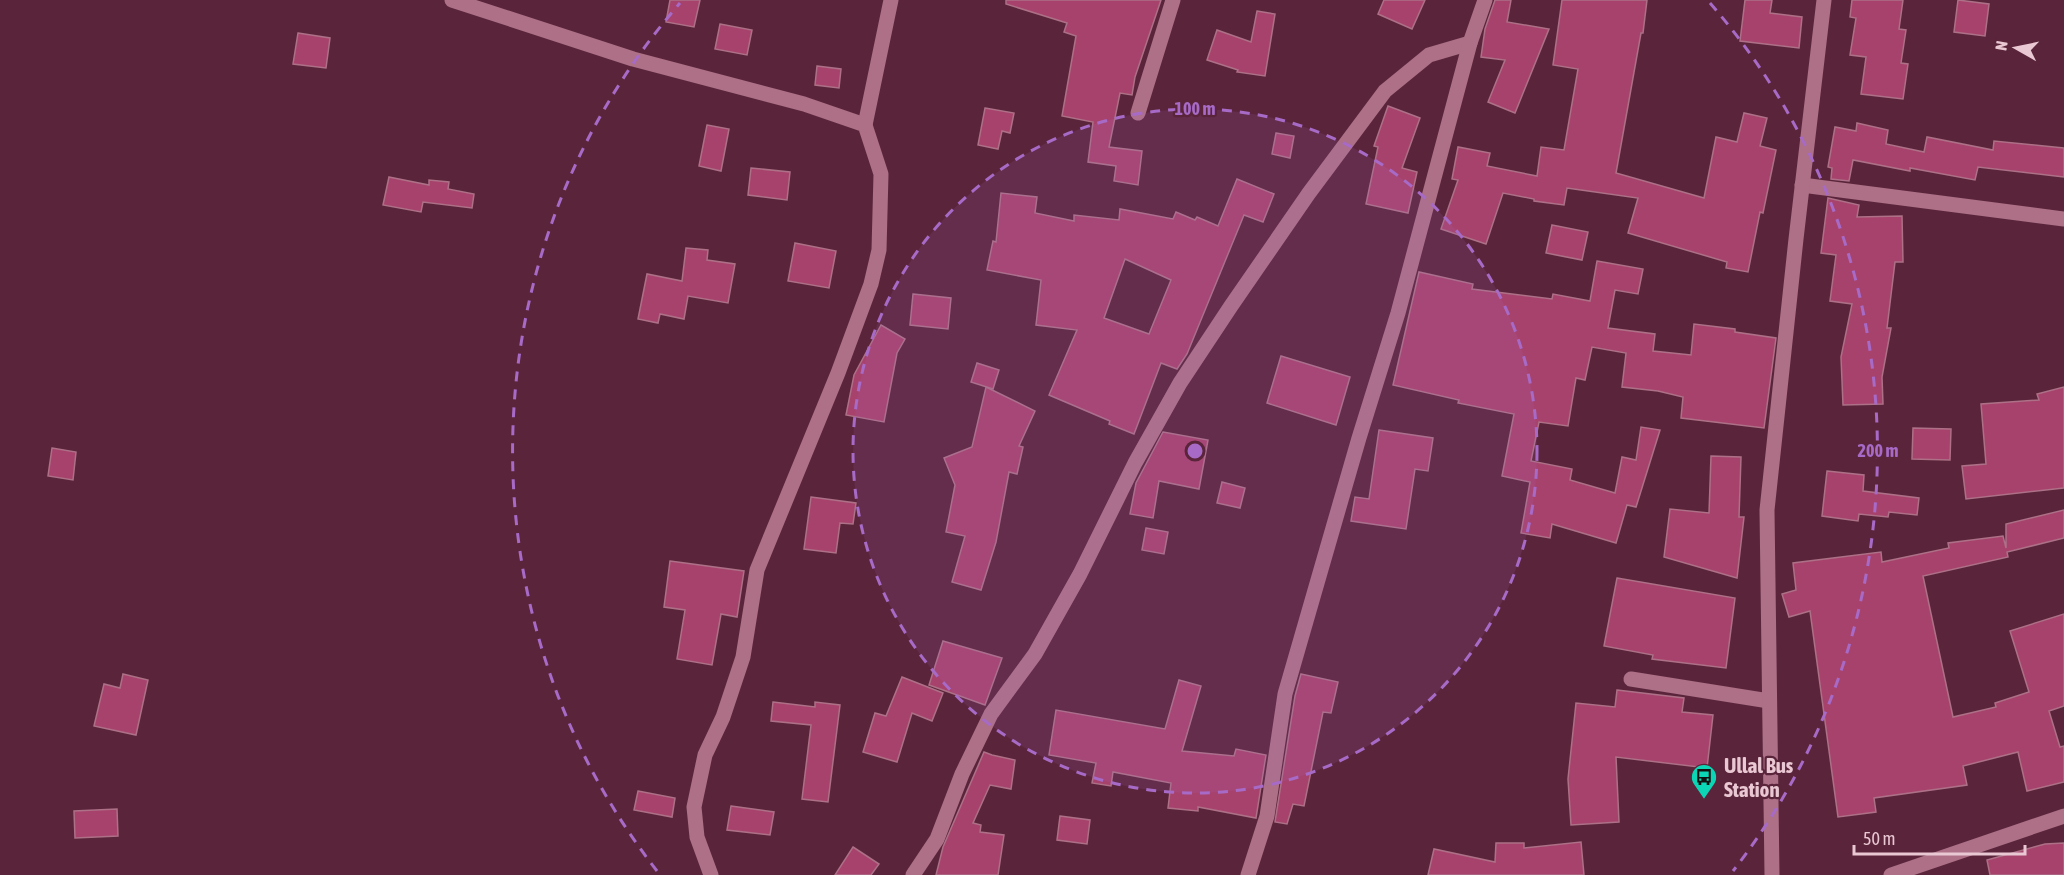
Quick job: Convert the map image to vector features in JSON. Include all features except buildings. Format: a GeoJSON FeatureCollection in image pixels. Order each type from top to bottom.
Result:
{"type":"FeatureCollection","features":[{"type":"Feature","properties":{"kind":"street"},"geometry":{"type":"LineString","coordinates":[[452,0],[633,59],[804,104],[865,125]]}},
{"type":"Feature","properties":{"kind":"street"},"geometry":{"type":"LineString","coordinates":[[711,875],[697,837],[694,807],[705,755],[723,717],[743,657],[757,570],[838,373],[870,284],[879,250],[881,174],[865,125],[891,0]]}},
{"type":"Feature","properties":{"kind":"street"},"geometry":{"type":"LineString","coordinates":[[1138,113],[1173,0]]}},
{"type":"Feature","properties":{"kind":"street"},"geometry":{"type":"LineString","coordinates":[[1248,875],[1267,816],[1285,694],[1359,438],[1398,313],[1470,43],[1485,0]]}},
{"type":"Feature","properties":{"kind":"street"},"geometry":{"type":"LineString","coordinates":[[1772,875],[1767,510],[1824,0]]}},
{"type":"Feature","properties":{"kind":"street"},"geometry":{"type":"LineString","coordinates":[[914,875],[937,839],[962,774],[991,714],[1035,654],[1080,574],[1141,453],[1180,383],[1212,335],[1384,91],[1429,56],[1470,43]]}},
{"type":"Feature","properties":{"kind":"street"},"geometry":{"type":"LineString","coordinates":[[1802,185],[2064,219]]}},
{"type":"Feature","properties":{"kind":"street"},"geometry":{"type":"LineString","coordinates":[[1631,679],[1770,700]]}},
{"type":"Feature","properties":{"kind":"street"},"geometry":{"type":"LineString","coordinates":[[1891,875],[2064,816]]}},
{"type":"Feature","properties":{"kind":"place","name":"Ullal Bus Station"},"geometry":{"type":"Point","coordinates":[1704,800]}}]}
